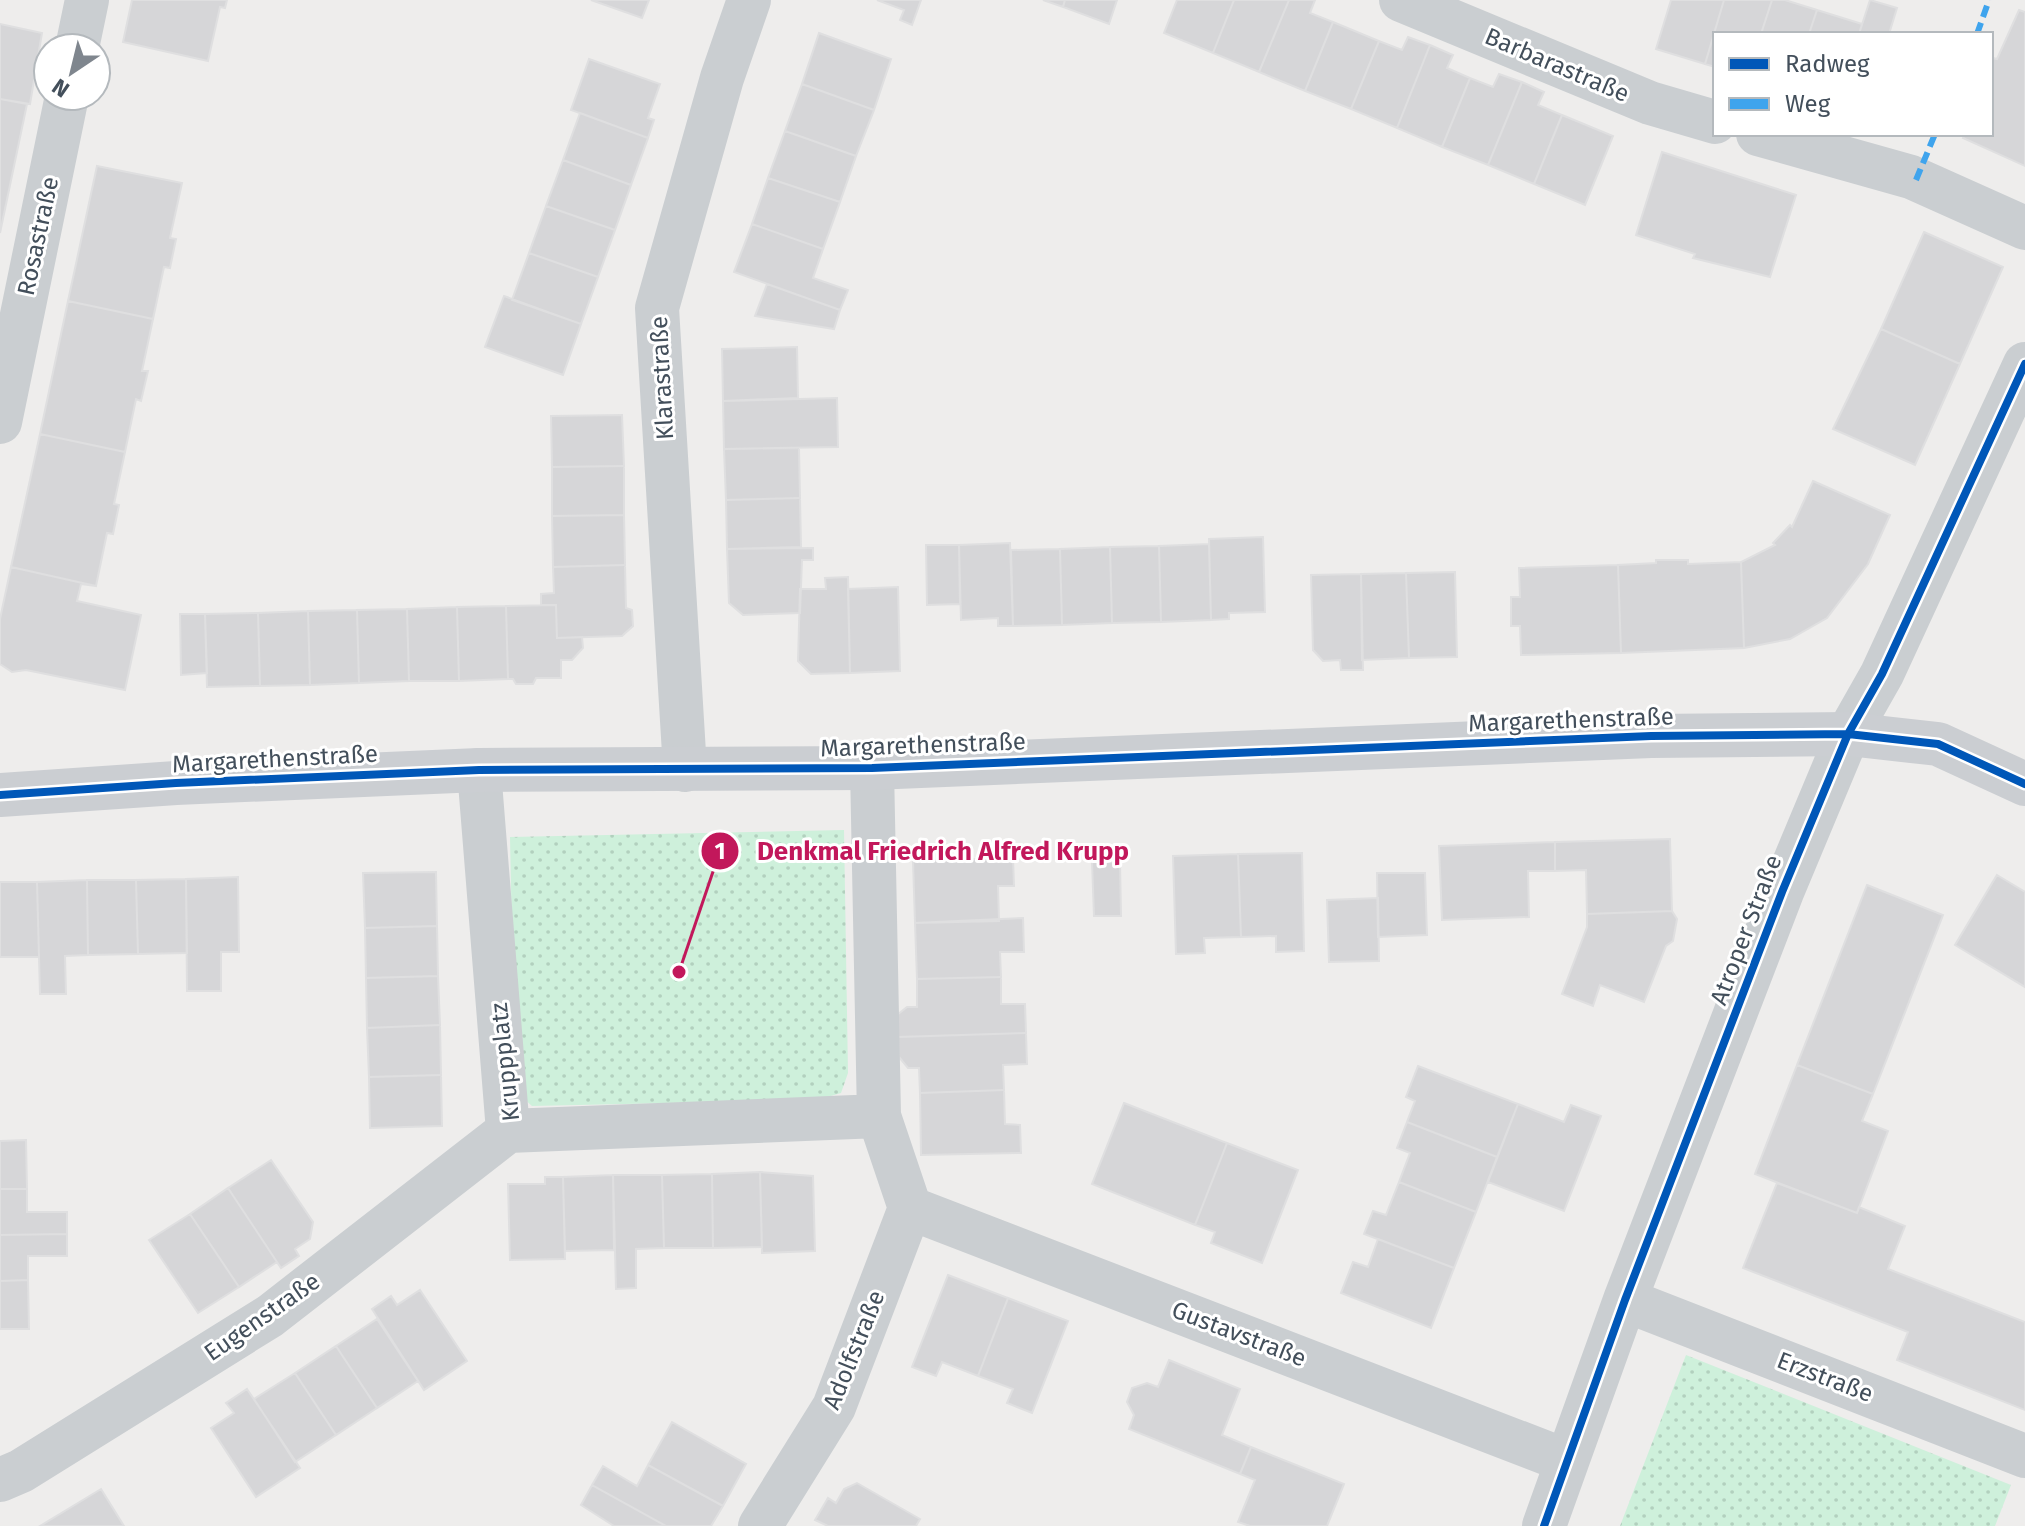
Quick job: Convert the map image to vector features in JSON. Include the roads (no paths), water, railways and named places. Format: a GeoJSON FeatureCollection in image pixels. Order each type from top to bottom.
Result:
{"type":"FeatureCollection","features":[{"type":"Feature","properties":{"kind":"main road","name":"Margarethenstraße"},"geometry":{"type":"LineString","coordinates":[[0,795],[176,783],[479,770],[872,768],[1651,736],[1848,734],[1938,744],[2025,784]]}},
{"type":"Feature","properties":{"kind":"street"},"geometry":{"type":"LineString","coordinates":[[80,32],[87,0]]}},
{"type":"Feature","properties":{"kind":"street","name":"Klarastraße"},"geometry":{"type":"LineString","coordinates":[[685,770],[657,308],[722,78],[749,0]]}},
{"type":"Feature","properties":{"kind":"street","name":"Barbarastraße"},"geometry":{"type":"LineString","coordinates":[[1401,0],[1650,103],[1713,121]]}},
{"type":"Feature","properties":{"kind":"street","name":"Rosastraße"},"geometry":{"type":"LineString","coordinates":[[0,422],[64,112]]}},
{"type":"Feature","properties":{"kind":"street"},"geometry":{"type":"LineString","coordinates":[[1765,136],[1911,177],[2025,228]]}},
{"type":"Feature","properties":{"kind":"street","name":"Atroper Straße"},"geometry":{"type":"LineString","coordinates":[[1544,1526],[1625,1300],[1782,892],[1848,734],[1882,674],[2025,364]]}},
{"type":"Feature","properties":{"kind":"street"},"geometry":{"type":"LineString","coordinates":[[872,768],[879,1116],[910,1208]]}},
{"type":"Feature","properties":{"kind":"street","name":"Kruppplatz"},"geometry":{"type":"LineString","coordinates":[[479,770],[508,1131],[879,1116]]}},
{"type":"Feature","properties":{"kind":"street","name":"Eugenstraße"},"geometry":{"type":"LineString","coordinates":[[0,1480],[21,1471],[270,1316],[508,1131]]}},
{"type":"Feature","properties":{"kind":"street","name":"Gustavstraße"},"geometry":{"type":"LineString","coordinates":[[910,1208],[1567,1461]]}},
{"type":"Feature","properties":{"kind":"street","name":"Adolfstraße"},"geometry":{"type":"LineString","coordinates":[[760,1526],[834,1407],[910,1208]]}},
{"type":"Feature","properties":{"kind":"street","name":"Erzstraße"},"geometry":{"type":"LineString","coordinates":[[1625,1300],[2025,1456]]}},
{"type":"Feature","properties":{"kind":"place","name":"Denkmal Friedrich Alfred Krupp"},"geometry":{"type":"Point","coordinates":[679,972]}}]}
